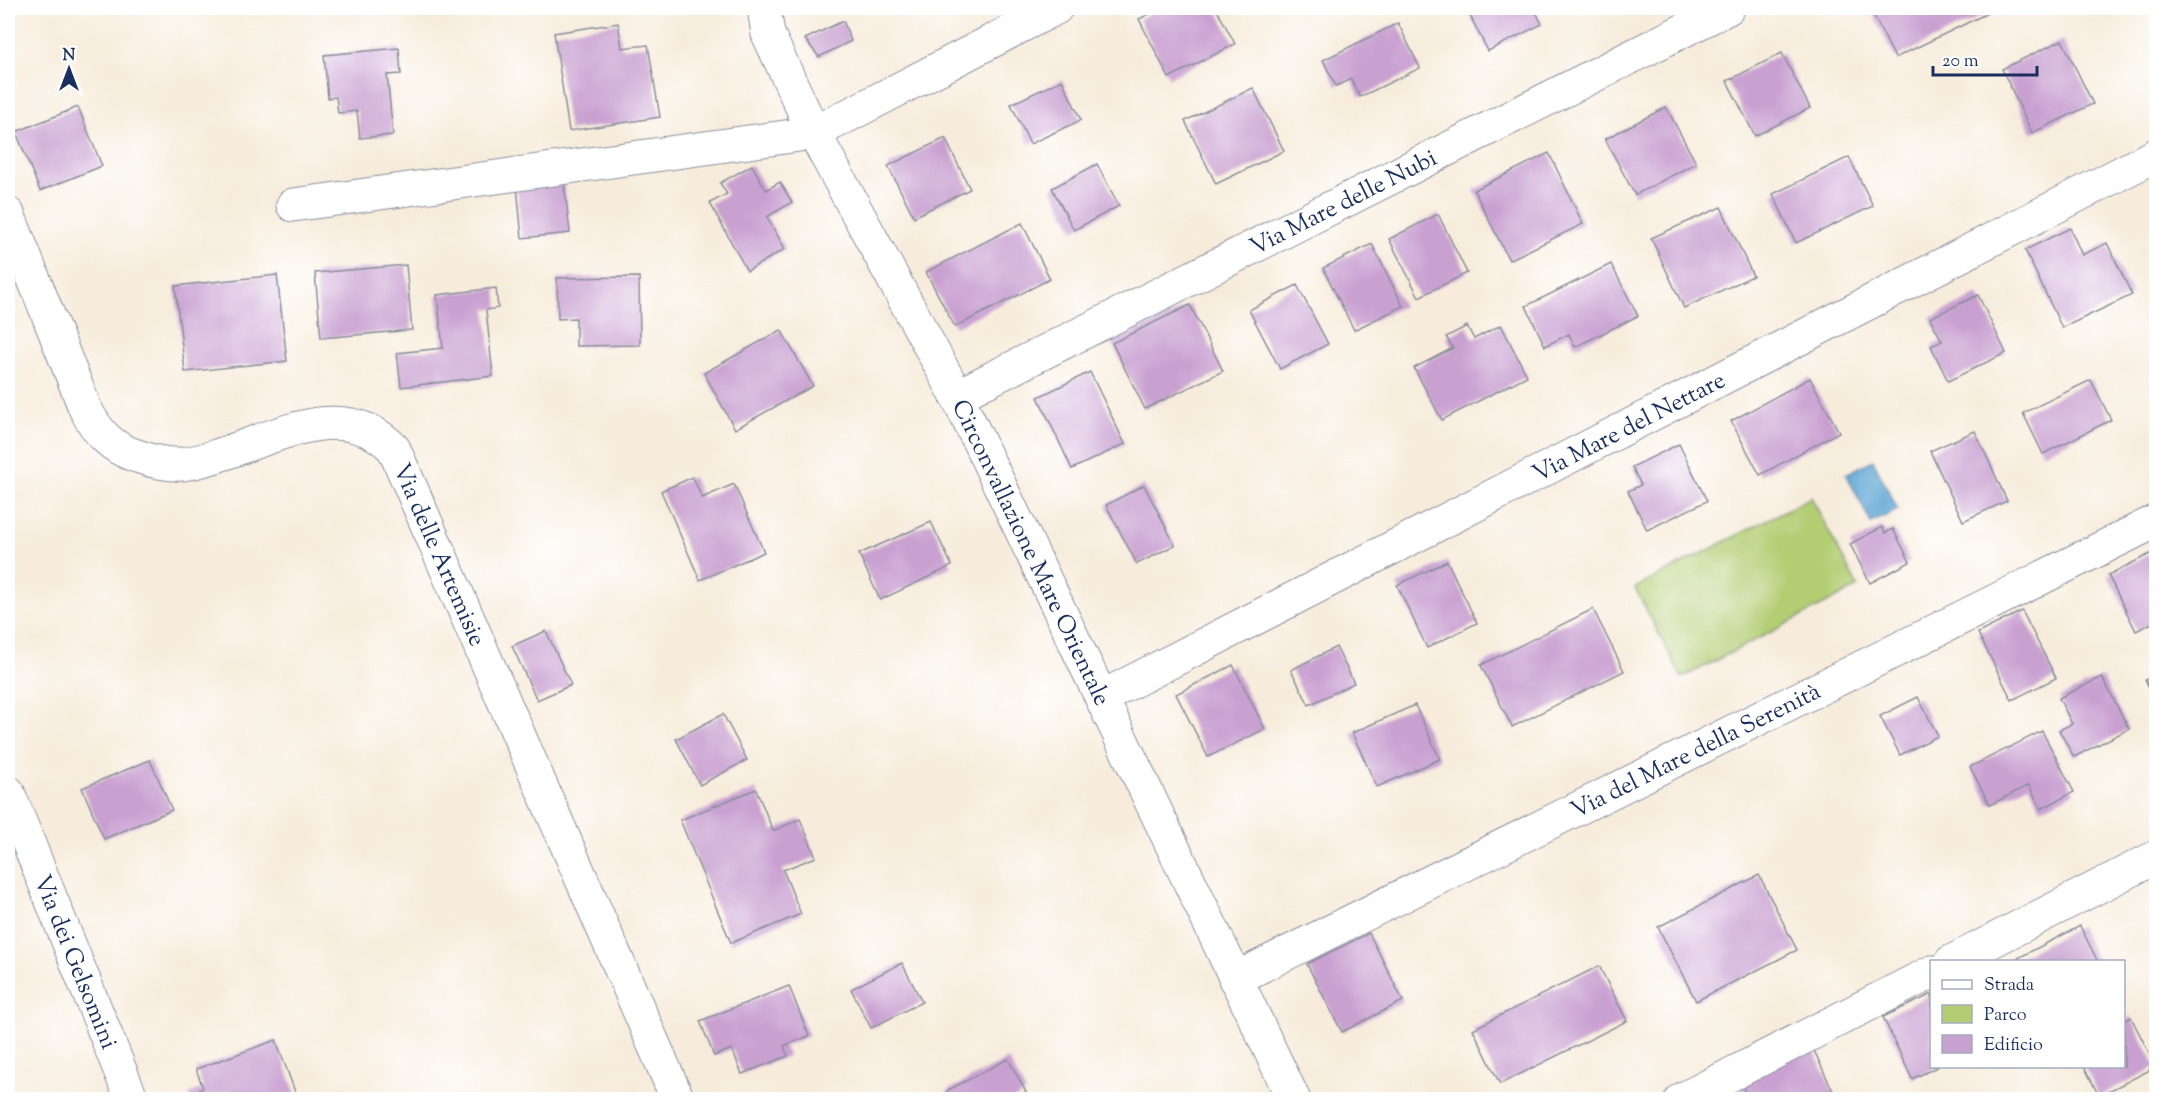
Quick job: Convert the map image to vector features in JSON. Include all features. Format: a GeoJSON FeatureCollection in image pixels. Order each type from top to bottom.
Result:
{"type":"FeatureCollection","features":[{"type":"Feature","properties":{"kind":"street","name":"Circonvallazione Mare Orientale"},"geometry":{"type":"LineString","coordinates":[[764,8],[768,34],[814,133],[957,396],[1294,1100]]}},
{"type":"Feature","properties":{"kind":"street"},"geometry":{"type":"LineString","coordinates":[[293,205],[814,133],[1056,8]]}},
{"type":"Feature","properties":{"kind":"street","name":"Via Mare delle Nubi"},"geometry":{"type":"LineString","coordinates":[[957,396],[1728,8]]}},
{"type":"Feature","properties":{"kind":"street","name":"Via Mare del Nettare"},"geometry":{"type":"LineString","coordinates":[[1102,697],[2157,154]]}},
{"type":"Feature","properties":{"kind":"street","name":"Via delle Artemisie"},"geometry":{"type":"LineString","coordinates":[[8,214],[85,408],[97,429],[110,443],[142,458],[180,464],[214,456],[292,428],[337,425],[378,435],[394,449],[678,1100]]}},
{"type":"Feature","properties":{"kind":"street","name":"Via del Mare della Serenità"},"geometry":{"type":"LineString","coordinates":[[1235,979],[2157,521]]}},
{"type":"Feature","properties":{"kind":"street","name":"Via dei Gelsomini"},"geometry":{"type":"LineString","coordinates":[[8,792],[132,1100]]}},
{"type":"Feature","properties":{"kind":"street"},"geometry":{"type":"LineString","coordinates":[[1955,960],[2157,857]]}},
{"type":"Feature","properties":{"kind":"street"},"geometry":{"type":"LineString","coordinates":[[1681,1100],[1930,973]]}},
{"type":"Feature","properties":{"kind":"green space"},"geometry":{"type":"Polygon","coordinates":[[[1811,497],[1858,587],[1682,678],[1635,588],[1811,497]]]}},
{"type":"Feature","properties":{"kind":"water"},"geometry":{"type":"Polygon","coordinates":[[[1873,460],[1898,510],[1871,523],[1846,474],[1873,460]]]}},
{"type":"Feature","properties":{"kind":"building"},"geometry":{"type":"Polygon","coordinates":[[[1162,8],[1216,8],[1235,44],[1169,78],[1139,19],[1162,8]]]}},
{"type":"Feature","properties":{"kind":"building"},"geometry":{"type":"Polygon","coordinates":[[[1466,8],[1534,8],[1542,24],[1488,51],[1466,8]]]}},
{"type":"Feature","properties":{"kind":"building"},"geometry":{"type":"Polygon","coordinates":[[[1870,8],[1998,8],[1895,58],[1870,8]]]}},
{"type":"Feature","properties":{"kind":"building"},"geometry":{"type":"Polygon","coordinates":[[[843,21],[851,41],[819,57],[805,39],[843,21]]]}},
{"type":"Feature","properties":{"kind":"building"},"geometry":{"type":"Polygon","coordinates":[[[618,23],[622,48],[648,45],[660,117],[569,131],[554,33],[618,23]]]}},
{"type":"Feature","properties":{"kind":"building"},"geometry":{"type":"Polygon","coordinates":[[[1398,23],[1420,68],[1360,97],[1351,79],[1336,86],[1323,60],[1398,23]]]}},
{"type":"Feature","properties":{"kind":"building"},"geometry":{"type":"Polygon","coordinates":[[[2062,40],[2093,104],[2032,133],[2002,69],[2062,40]]]}},
{"type":"Feature","properties":{"kind":"building"},"geometry":{"type":"Polygon","coordinates":[[[399,48],[401,74],[387,75],[393,135],[360,138],[357,111],[338,113],[336,97],[328,98],[324,55],[399,48]]]}},
{"type":"Feature","properties":{"kind":"building"},"geometry":{"type":"Polygon","coordinates":[[[1782,53],[1810,108],[1755,136],[1727,81],[1782,53]]]}},
{"type":"Feature","properties":{"kind":"building"},"geometry":{"type":"Polygon","coordinates":[[[1062,80],[1081,120],[1030,144],[1011,104],[1062,80]]]}},
{"type":"Feature","properties":{"kind":"building"},"geometry":{"type":"Polygon","coordinates":[[[1253,88],[1284,151],[1216,184],[1185,121],[1253,88]]]}},
{"type":"Feature","properties":{"kind":"building"},"geometry":{"type":"Polygon","coordinates":[[[78,107],[102,166],[40,191],[16,132],[78,107]]]}},
{"type":"Feature","properties":{"kind":"building"},"geometry":{"type":"Polygon","coordinates":[[[1666,107],[1696,163],[1635,195],[1605,139],[1666,107]]]}},
{"type":"Feature","properties":{"kind":"building"},"geometry":{"type":"Polygon","coordinates":[[[945,138],[970,189],[914,217],[888,166],[945,138]]]}},
{"type":"Feature","properties":{"kind":"building"},"geometry":{"type":"Polygon","coordinates":[[[1549,153],[1583,224],[1509,260],[1474,190],[1549,153]]]}},
{"type":"Feature","properties":{"kind":"building"},"geometry":{"type":"Polygon","coordinates":[[[1849,157],[1873,206],[1796,243],[1773,194],[1849,157]]]}},
{"type":"Feature","properties":{"kind":"building"},"geometry":{"type":"Polygon","coordinates":[[[1097,164],[1119,206],[1074,230],[1052,188],[1097,164]]]}},
{"type":"Feature","properties":{"kind":"building"},"geometry":{"type":"Polygon","coordinates":[[[752,165],[766,190],[780,182],[792,202],[767,217],[785,249],[747,271],[710,203],[727,194],[720,183],[752,165]]]}},
{"type":"Feature","properties":{"kind":"building"},"geometry":{"type":"Polygon","coordinates":[[[564,182],[570,233],[522,238],[517,187],[564,182]]]}},
{"type":"Feature","properties":{"kind":"building"},"geometry":{"type":"Polygon","coordinates":[[[1721,207],[1753,276],[1684,308],[1651,238],[1721,207]]]}},
{"type":"Feature","properties":{"kind":"building"},"geometry":{"type":"Polygon","coordinates":[[[1438,214],[1467,273],[1419,297],[1389,239],[1438,214]]]}},
{"type":"Feature","properties":{"kind":"building"},"geometry":{"type":"Polygon","coordinates":[[[1022,223],[1050,279],[955,327],[926,272],[1022,223]]]}},
{"type":"Feature","properties":{"kind":"building"},"geometry":{"type":"Polygon","coordinates":[[[2070,228],[2082,255],[2107,243],[2132,295],[2062,328],[2025,250],[2070,228]]]}},
{"type":"Feature","properties":{"kind":"building"},"geometry":{"type":"Polygon","coordinates":[[[1372,244],[1403,306],[1354,330],[1323,268],[1372,244]]]}},
{"type":"Feature","properties":{"kind":"building"},"geometry":{"type":"Polygon","coordinates":[[[1611,264],[1638,316],[1575,347],[1569,334],[1545,346],[1526,306],[1611,264]]]}},
{"type":"Feature","properties":{"kind":"building"},"geometry":{"type":"Polygon","coordinates":[[[406,265],[412,330],[321,338],[315,273],[406,265]]]}},
{"type":"Feature","properties":{"kind":"building"},"geometry":{"type":"Polygon","coordinates":[[[277,275],[287,361],[185,372],[175,286],[277,275]]]}},
{"type":"Feature","properties":{"kind":"building"},"geometry":{"type":"Polygon","coordinates":[[[639,277],[640,345],[576,346],[576,318],[558,319],[557,278],[639,277]]]}},
{"type":"Feature","properties":{"kind":"building"},"geometry":{"type":"Polygon","coordinates":[[[1297,285],[1328,344],[1280,369],[1249,310],[1297,285]]]}},
{"type":"Feature","properties":{"kind":"building"},"geometry":{"type":"Polygon","coordinates":[[[496,288],[498,308],[486,310],[493,376],[401,387],[397,353],[443,348],[437,295],[496,288]]]}},
{"type":"Feature","properties":{"kind":"building"},"geometry":{"type":"Polygon","coordinates":[[[1978,295],[2006,353],[1948,381],[1931,346],[1942,341],[1930,318],[1978,295]]]}},
{"type":"Feature","properties":{"kind":"building"},"geometry":{"type":"Polygon","coordinates":[[[1190,305],[1223,371],[1145,409],[1112,343],[1190,305]]]}},
{"type":"Feature","properties":{"kind":"building"},"geometry":{"type":"Polygon","coordinates":[[[1501,325],[1527,376],[1442,420],[1414,368],[1453,348],[1446,337],[1467,326],[1474,339],[1501,325]]]}},
{"type":"Feature","properties":{"kind":"building"},"geometry":{"type":"Polygon","coordinates":[[[781,330],[813,386],[735,429],[704,373],[781,330]]]}},
{"type":"Feature","properties":{"kind":"building"},"geometry":{"type":"Polygon","coordinates":[[[1090,372],[1125,444],[1072,469],[1038,397],[1090,372]]]}},
{"type":"Feature","properties":{"kind":"building"},"geometry":{"type":"Polygon","coordinates":[[[1810,378],[1839,432],[1760,475],[1731,421],[1810,378]]]}},
{"type":"Feature","properties":{"kind":"building"},"geometry":{"type":"Polygon","coordinates":[[[2091,380],[2111,420],[2043,454],[2023,413],[2091,380]]]}},
{"type":"Feature","properties":{"kind":"building"},"geometry":{"type":"Polygon","coordinates":[[[1975,431],[2007,501],[1963,521],[1930,451],[1975,431]]]}},
{"type":"Feature","properties":{"kind":"building"},"geometry":{"type":"Polygon","coordinates":[[[1679,444],[1707,501],[1647,530],[1628,491],[1641,485],[1632,467],[1679,444]]]}},
{"type":"Feature","properties":{"kind":"building"},"geometry":{"type":"Polygon","coordinates":[[[693,477],[702,498],[734,484],[764,552],[700,580],[661,491],[693,477]]]}},
{"type":"Feature","properties":{"kind":"building"},"geometry":{"type":"Polygon","coordinates":[[[1144,485],[1175,545],[1137,564],[1106,505],[1144,485]]]}},
{"type":"Feature","properties":{"kind":"building"},"geometry":{"type":"Polygon","coordinates":[[[931,522],[952,566],[880,600],[859,554],[931,522]]]}},
{"type":"Feature","properties":{"kind":"building"},"geometry":{"type":"Polygon","coordinates":[[[1882,527],[1885,533],[1893,529],[1910,562],[1870,583],[1850,544],[1882,527]]]}},
{"type":"Feature","properties":{"kind":"building"},"geometry":{"type":"Polygon","coordinates":[[[2156,551],[2156,621],[2136,631],[2108,575],[2156,551]]]}},
{"type":"Feature","properties":{"kind":"building"},"geometry":{"type":"Polygon","coordinates":[[[1447,561],[1477,623],[1427,648],[1397,585],[1447,561]]]}},
{"type":"Feature","properties":{"kind":"building"},"geometry":{"type":"Polygon","coordinates":[[[1593,609],[1624,671],[1512,727],[1481,665],[1593,609]]]}},
{"type":"Feature","properties":{"kind":"building"},"geometry":{"type":"Polygon","coordinates":[[[2022,611],[2056,678],[2012,700],[1978,633],[2022,611]]]}},
{"type":"Feature","properties":{"kind":"building"},"geometry":{"type":"Polygon","coordinates":[[[546,631],[571,685],[537,700],[512,646],[546,631]]]}},
{"type":"Feature","properties":{"kind":"building"},"geometry":{"type":"Polygon","coordinates":[[[1336,647],[1354,683],[1309,705],[1291,670],[1336,647]]]}},
{"type":"Feature","properties":{"kind":"building"},"geometry":{"type":"Polygon","coordinates":[[[1233,665],[1265,729],[1208,757],[1176,694],[1233,665]]]}},
{"type":"Feature","properties":{"kind":"building"},"geometry":{"type":"Polygon","coordinates":[[[2156,674],[2156,703],[2145,680],[2156,674]]]}},
{"type":"Feature","properties":{"kind":"building"},"geometry":{"type":"Polygon","coordinates":[[[2102,677],[2129,729],[2074,757],[2059,730],[2072,724],[2059,698],[2102,677]]]}},
{"type":"Feature","properties":{"kind":"building"},"geometry":{"type":"Polygon","coordinates":[[[1918,697],[1938,736],[1900,755],[1880,716],[1918,697]]]}},
{"type":"Feature","properties":{"kind":"building"},"geometry":{"type":"Polygon","coordinates":[[[1415,705],[1440,759],[1377,787],[1352,733],[1415,705]]]}},
{"type":"Feature","properties":{"kind":"building"},"geometry":{"type":"Polygon","coordinates":[[[723,714],[747,760],[700,785],[676,739],[723,714]]]}},
{"type":"Feature","properties":{"kind":"building"},"geometry":{"type":"Polygon","coordinates":[[[2042,731],[2074,792],[2041,809],[2029,785],[1990,805],[1970,767],[2042,731]]]}},
{"type":"Feature","properties":{"kind":"building"},"geometry":{"type":"Polygon","coordinates":[[[150,760],[172,810],[104,839],[82,788],[150,760]]]}},
{"type":"Feature","properties":{"kind":"building"},"geometry":{"type":"Polygon","coordinates":[[[756,789],[773,831],[800,819],[816,857],[783,870],[801,914],[731,943],[680,820],[756,789]]]}},
{"type":"Feature","properties":{"kind":"building"},"geometry":{"type":"Polygon","coordinates":[[[1759,875],[1797,950],[1696,1001],[1658,927],[1759,875]]]}},
{"type":"Feature","properties":{"kind":"building"},"geometry":{"type":"Polygon","coordinates":[[[2080,926],[2097,960],[2019,960],[2018,958],[2080,926]]]}},
{"type":"Feature","properties":{"kind":"building"},"geometry":{"type":"Polygon","coordinates":[[[1369,933],[1403,1001],[1342,1032],[1307,964],[1369,933]]]}},
{"type":"Feature","properties":{"kind":"building"},"geometry":{"type":"Polygon","coordinates":[[[902,963],[922,1002],[871,1028],[851,989],[902,963]]]}},
{"type":"Feature","properties":{"kind":"building"},"geometry":{"type":"Polygon","coordinates":[[[1599,966],[1627,1021],[1500,1084],[1473,1029],[1599,966]]]}},
{"type":"Feature","properties":{"kind":"building"},"geometry":{"type":"Polygon","coordinates":[[[789,986],[809,1036],[784,1046],[788,1056],[742,1074],[732,1049],[714,1056],[700,1021],[789,986]]]}},
{"type":"Feature","properties":{"kind":"building"},"geometry":{"type":"Polygon","coordinates":[[[1930,995],[1930,1068],[1935,1068],[1912,1079],[1883,1017],[1930,995]]]}},
{"type":"Feature","properties":{"kind":"building"},"geometry":{"type":"Polygon","coordinates":[[[2131,1017],[2156,1067],[2099,1096],[2085,1068],[2125,1068],[2125,1020],[2131,1017]]]}},
{"type":"Feature","properties":{"kind":"building"},"geometry":{"type":"Polygon","coordinates":[[[276,1040],[298,1100],[191,1100],[189,1094],[203,1088],[196,1069],[276,1040]]]}},
{"type":"Feature","properties":{"kind":"building"},"geometry":{"type":"Polygon","coordinates":[[[1811,1044],[1837,1100],[1749,1100],[1738,1077],[1811,1044]]]}},
{"type":"Feature","properties":{"kind":"building"},"geometry":{"type":"Polygon","coordinates":[[[1008,1059],[1026,1092],[1013,1100],[943,1100],[948,1090],[1008,1059]]]}}]}
